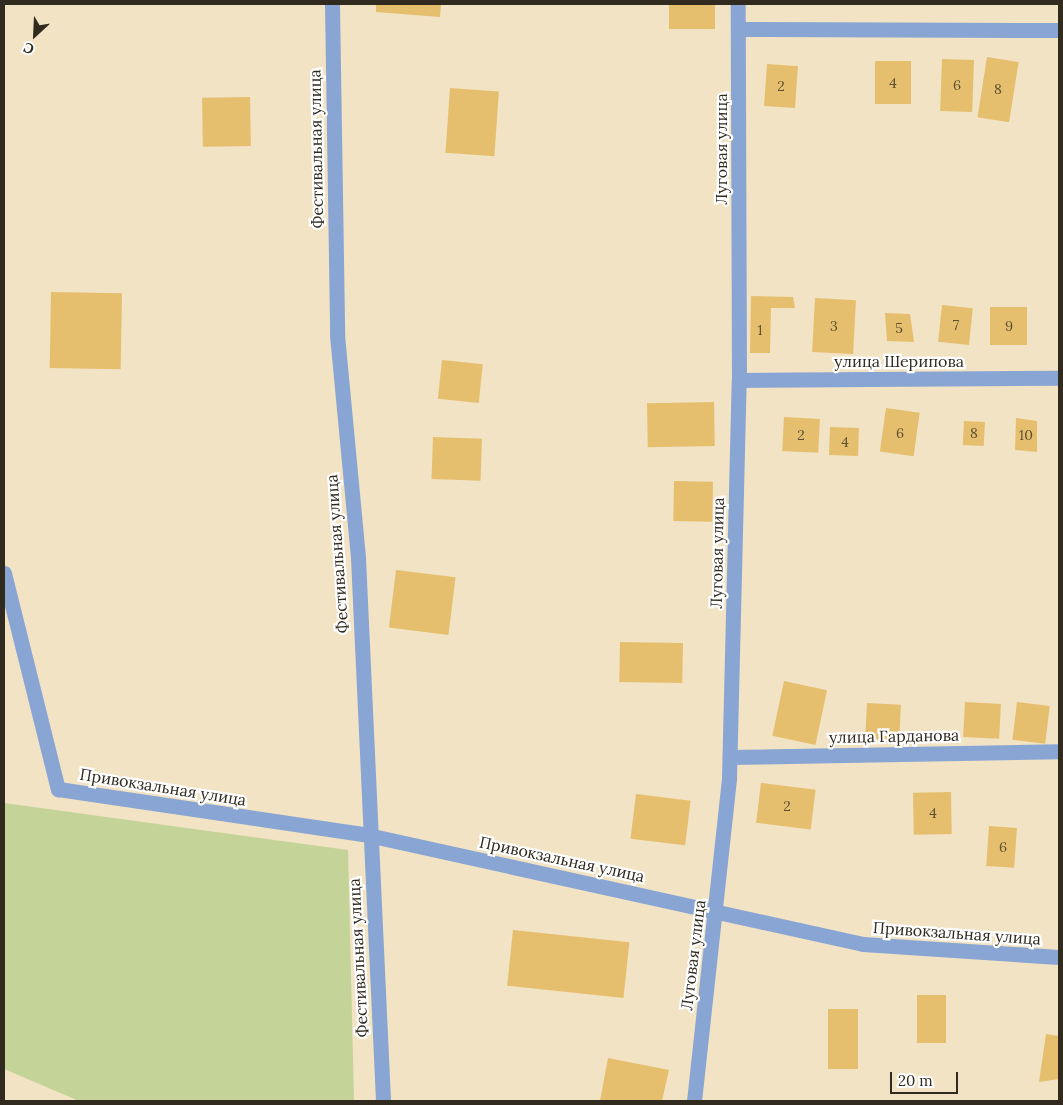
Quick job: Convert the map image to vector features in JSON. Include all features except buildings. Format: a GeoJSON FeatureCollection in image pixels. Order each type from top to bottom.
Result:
{"type":"FeatureCollection","features":[{"type":"Feature","properties":{"kind":"street","name":"Фестивальная улица"},"geometry":{"type":"LineString","coordinates":[[332,4],[337,335],[358,558],[368,835],[384,1101]]}},
{"type":"Feature","properties":{"kind":"street","name":"Луговая улица"},"geometry":{"type":"LineString","coordinates":[[694,1101],[716,910],[730,757],[739,380],[738,4]]}},
{"type":"Feature","properties":{"kind":"street"},"geometry":{"type":"LineString","coordinates":[[738,29],[1059,30]]}},
{"type":"Feature","properties":{"kind":"street","name":"улица Шерипова"},"geometry":{"type":"LineString","coordinates":[[739,380],[1059,378]]}},
{"type":"Feature","properties":{"kind":"street","name":"Привокзальная улица"},"geometry":{"type":"LineString","coordinates":[[4,573],[58,789],[368,835],[716,910],[863,944],[1059,958]]}},
{"type":"Feature","properties":{"kind":"street","name":"улица Гарданова"},"geometry":{"type":"LineString","coordinates":[[730,757],[1059,751]]}},
{"type":"Feature","properties":{"kind":"green space"},"geometry":{"type":"Polygon","coordinates":[[[4,803],[348,850],[354,1101],[79,1101],[4,1069],[4,803]]]}}]}
